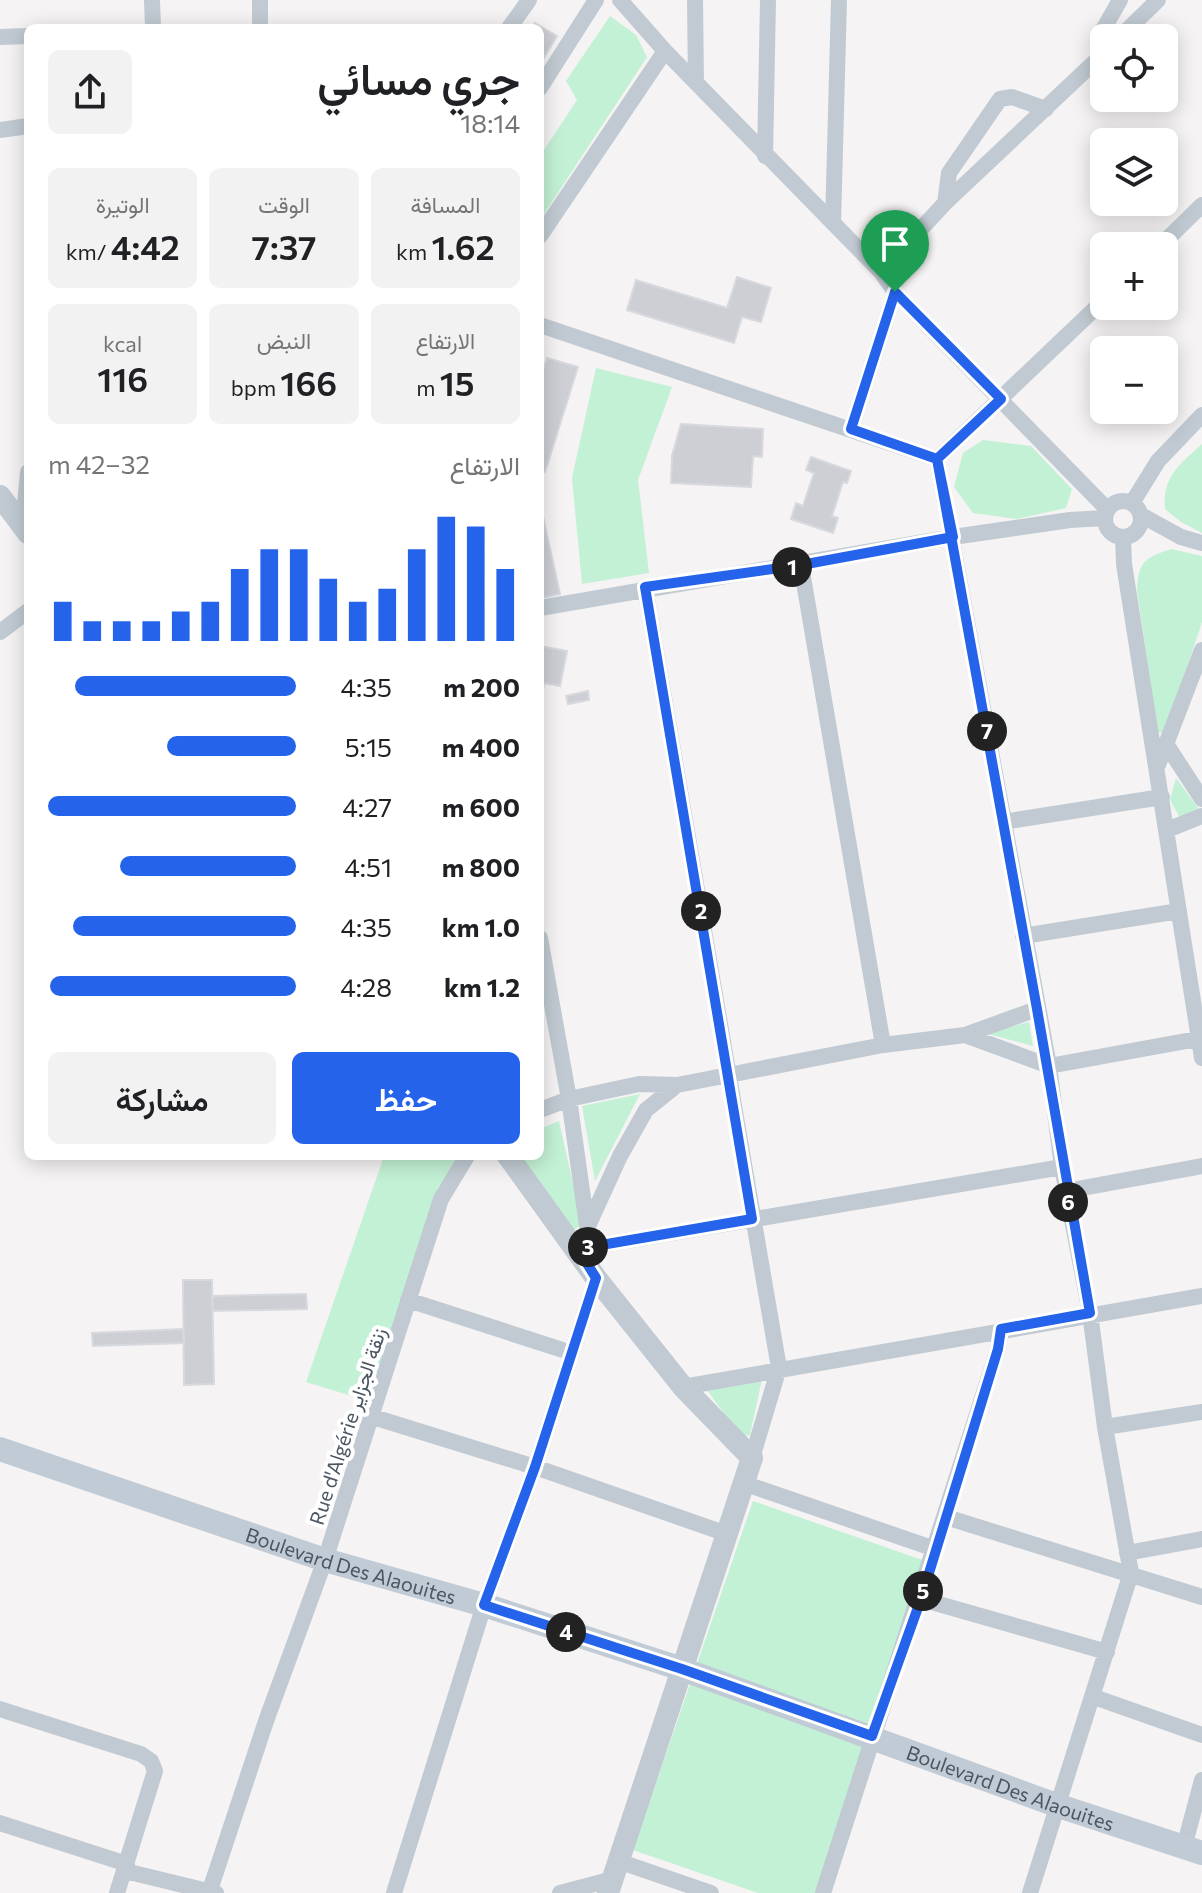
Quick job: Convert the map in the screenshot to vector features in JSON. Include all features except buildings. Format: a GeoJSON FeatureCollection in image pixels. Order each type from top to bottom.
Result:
{"type":"FeatureCollection","features":[{"type":"Feature","properties":{"kind":"main road","name":"Boulevard Des Alaouites"},"geometry":{"type":"LineString","coordinates":[[0,1449],[325,1560],[484,1605],[682,1669],[1059,1806],[1193,1850]]}},
{"type":"Feature","properties":{"kind":"street"},"geometry":{"type":"LineString","coordinates":[[152,0],[153,24]]}},
{"type":"Feature","properties":{"kind":"street"},"geometry":{"type":"LineString","coordinates":[[260,0],[260,24]]}},
{"type":"Feature","properties":{"kind":"street"},"geometry":{"type":"LineString","coordinates":[[512,24],[529,0]]}},
{"type":"Feature","properties":{"kind":"street"},"geometry":{"type":"LineString","coordinates":[[544,82],[596,0]]}},
{"type":"Feature","properties":{"kind":"street"},"geometry":{"type":"LineString","coordinates":[[620,0],[765,156],[1001,399],[1106,514],[1110,532],[1128,536],[1181,537],[1202,543]]}},
{"type":"Feature","properties":{"kind":"street"},"geometry":{"type":"LineString","coordinates":[[695,0],[696,83]]}},
{"type":"Feature","properties":{"kind":"street"},"geometry":{"type":"LineString","coordinates":[[765,156],[768,0]]}},
{"type":"Feature","properties":{"kind":"street"},"geometry":{"type":"LineString","coordinates":[[833,223],[839,0]]}},
{"type":"Feature","properties":{"kind":"street"},"geometry":{"type":"LineString","coordinates":[[881,272],[945,203],[1104,53],[1104,28],[1120,0]]}},
{"type":"Feature","properties":{"kind":"street"},"geometry":{"type":"LineString","coordinates":[[1133,24],[1158,0]]}},
{"type":"Feature","properties":{"kind":"street"},"geometry":{"type":"LineString","coordinates":[[0,37],[24,36]]}},
{"type":"Feature","properties":{"kind":"street"},"geometry":{"type":"LineString","coordinates":[[544,230],[665,51]]}},
{"type":"Feature","properties":{"kind":"street"},"geometry":{"type":"LineString","coordinates":[[945,203],[949,173],[1000,99],[1012,97],[1046,109]]}},
{"type":"Feature","properties":{"kind":"street"},"geometry":{"type":"LineString","coordinates":[[0,130],[24,127]]}},
{"type":"Feature","properties":{"kind":"street"},"geometry":{"type":"LineString","coordinates":[[1174,232],[1202,205]]}},
{"type":"Feature","properties":{"kind":"street"},"geometry":{"type":"LineString","coordinates":[[851,429],[895,292]]}},
{"type":"Feature","properties":{"kind":"street"},"geometry":{"type":"LineString","coordinates":[[937,459],[1090,313]]}},
{"type":"Feature","properties":{"kind":"street"},"geometry":{"type":"LineString","coordinates":[[544,326],[937,459]]}},
{"type":"Feature","properties":{"kind":"street"},"geometry":{"type":"LineString","coordinates":[[1202,415],[1158,461],[1136,509],[1141,522],[1128,536],[1124,564],[1202,1058]]}},
{"type":"Feature","properties":{"kind":"street"},"geometry":{"type":"LineString","coordinates":[[937,459],[1049,1066],[1062,1167],[1090,1313],[1105,1427],[1131,1573],[1030,1893]]}},
{"type":"Feature","properties":{"kind":"street"},"geometry":{"type":"LineString","coordinates":[[0,496],[24,528]]}},
{"type":"Feature","properties":{"kind":"street"},"geometry":{"type":"LineString","coordinates":[[544,607],[645,587],[801,565],[953,537],[1106,514],[1119,501],[1181,537]]}},
{"type":"Feature","properties":{"kind":"street"},"geometry":{"type":"LineString","coordinates":[[801,565],[883,1045]]}},
{"type":"Feature","properties":{"kind":"street"},"geometry":{"type":"LineString","coordinates":[[613,1877],[779,1368],[645,587]]}},
{"type":"Feature","properties":{"kind":"street"},"geometry":{"type":"LineString","coordinates":[[0,632],[24,614]]}},
{"type":"Feature","properties":{"kind":"street"},"geometry":{"type":"LineString","coordinates":[[1158,765],[1168,747],[1202,650]]}},
{"type":"Feature","properties":{"kind":"street"},"geometry":{"type":"LineString","coordinates":[[1168,747],[1202,799]]}},
{"type":"Feature","properties":{"kind":"street"},"geometry":{"type":"LineString","coordinates":[[1003,822],[1162,797]]}},
{"type":"Feature","properties":{"kind":"street"},"geometry":{"type":"LineString","coordinates":[[1167,830],[1202,816]]}},
{"type":"Feature","properties":{"kind":"street"},"geometry":{"type":"LineString","coordinates":[[1023,936],[1179,911]]}},
{"type":"Feature","properties":{"kind":"street"},"geometry":{"type":"LineString","coordinates":[[544,960],[588,1226]]}},
{"type":"Feature","properties":{"kind":"street"},"geometry":{"type":"LineString","coordinates":[[544,1108],[569,1099],[639,1084],[677,1085],[883,1045],[965,1035],[1037,1009]]}},
{"type":"Feature","properties":{"kind":"street"},"geometry":{"type":"LineString","coordinates":[[965,1035],[1049,1066],[1200,1038]]}},
{"type":"Feature","properties":{"kind":"street"},"geometry":{"type":"LineString","coordinates":[[584,1248],[588,1226],[620,1156],[646,1110],[677,1085]]}},
{"type":"Feature","properties":{"kind":"street","name":"Rue d'Algérie زنقة الجزاير"},"geometry":{"type":"LineString","coordinates":[[212,1892],[266,1721],[325,1560],[441,1199],[465,1160]]}},
{"type":"Feature","properties":{"kind":"street"},"geometry":{"type":"LineString","coordinates":[[511,1160],[584,1248],[596,1278],[683,1387],[752,1458]]}},
{"type":"Feature","properties":{"kind":"street"},"geometry":{"type":"LineString","coordinates":[[1066,1191],[1202,1166]]}},
{"type":"Feature","properties":{"kind":"street"},"geometry":{"type":"LineString","coordinates":[[584,1248],[1062,1167]]}},
{"type":"Feature","properties":{"kind":"street"},"geometry":{"type":"LineString","coordinates":[[394,1893],[484,1605],[535,1467],[596,1278]]}},
{"type":"Feature","properties":{"kind":"street"},"geometry":{"type":"LineString","coordinates":[[683,1387],[1090,1313],[1202,1296]]}},
{"type":"Feature","properties":{"kind":"street"},"geometry":{"type":"LineString","coordinates":[[408,1300],[572,1353]]}},
{"type":"Feature","properties":{"kind":"street"},"geometry":{"type":"LineString","coordinates":[[829,1892],[872,1736],[921,1599],[998,1349],[1001,1329]]}},
{"type":"Feature","properties":{"kind":"street"},"geometry":{"type":"LineString","coordinates":[[1105,1427],[1202,1412]]}},
{"type":"Feature","properties":{"kind":"street"},"geometry":{"type":"LineString","coordinates":[[370,1416],[535,1467],[727,1534]]}},
{"type":"Feature","properties":{"kind":"street"},"geometry":{"type":"LineString","coordinates":[[743,1483],[935,1549]]}},
{"type":"Feature","properties":{"kind":"street"},"geometry":{"type":"LineString","coordinates":[[946,1517],[1202,1597]]}},
{"type":"Feature","properties":{"kind":"street"},"geometry":{"type":"LineString","coordinates":[[1127,1553],[1202,1539]]}},
{"type":"Feature","properties":{"kind":"street"},"geometry":{"type":"LineString","coordinates":[[921,1599],[1107,1652]]}},
{"type":"Feature","properties":{"kind":"street"},"geometry":{"type":"LineString","coordinates":[[1094,1697],[1202,1735]]}},
{"type":"Feature","properties":{"kind":"street"},"geometry":{"type":"LineString","coordinates":[[0,1709],[141,1754],[151,1761],[155,1771],[117,1893]]}},
{"type":"Feature","properties":{"kind":"street"},"geometry":{"type":"LineString","coordinates":[[1193,1850],[1202,1780]]}},
{"type":"Feature","properties":{"kind":"street"},"geometry":{"type":"LineString","coordinates":[[0,1823],[126,1868],[212,1892]]}},
{"type":"Feature","properties":{"kind":"street"},"geometry":{"type":"LineString","coordinates":[[560,1893],[613,1877],[711,1893]]}},
{"type":"Feature","properties":{"kind":"green space"},"geometry":{"type":"Polygon","coordinates":[[[610,16],[636,35],[647,57],[544,214],[544,150],[577,100],[566,81],[610,16]]]}},
{"type":"Feature","properties":{"kind":"green space"},"geometry":{"type":"Polygon","coordinates":[[[596,368],[672,387],[638,480],[649,573],[582,584],[572,478],[596,368]]]}},
{"type":"Feature","properties":{"kind":"green space"},"geometry":{"type":"Polygon","coordinates":[[[983,440],[1031,446],[1072,489],[1066,508],[1017,519],[973,513],[954,487],[963,453],[983,440]]]}},
{"type":"Feature","properties":{"kind":"green space"},"geometry":{"type":"Polygon","coordinates":[[[1202,444],[1202,533],[1165,509],[1165,498],[1174,472],[1202,444]]]}},
{"type":"Feature","properties":{"kind":"green space"},"geometry":{"type":"Polygon","coordinates":[[[1171,549],[1202,556],[1202,622],[1165,734],[1158,732],[1137,591],[1144,562],[1171,549]]]}},
{"type":"Feature","properties":{"kind":"green space"},"geometry":{"type":"Polygon","coordinates":[[[1176,778],[1201,812],[1181,820],[1170,800],[1176,778]]]}},
{"type":"Feature","properties":{"kind":"green space"},"geometry":{"type":"Polygon","coordinates":[[[1029,1022],[1033,1046],[985,1033],[1029,1022]]]}},
{"type":"Feature","properties":{"kind":"green space"},"geometry":{"type":"Polygon","coordinates":[[[640,1094],[595,1181],[582,1106],[640,1094]]]}},
{"type":"Feature","properties":{"kind":"green space"},"geometry":{"type":"Polygon","coordinates":[[[559,1121],[582,1224],[574,1230],[523,1160],[544,1160],[544,1127],[559,1121]]]}},
{"type":"Feature","properties":{"kind":"green space"},"geometry":{"type":"Polygon","coordinates":[[[383,1160],[459,1160],[438,1187],[368,1401],[306,1382],[383,1160]]]}},
{"type":"Feature","properties":{"kind":"green space"},"geometry":{"type":"Polygon","coordinates":[[[762,1379],[750,1435],[741,1437],[707,1390],[762,1379]]]}},
{"type":"Feature","properties":{"kind":"green space"},"geometry":{"type":"Polygon","coordinates":[[[753,1501],[928,1562],[815,1893],[758,1893],[633,1850],[753,1501]]]}},
{"type":"Feature","properties":{"kind":"route"},"geometry":{"type":"LineString","coordinates":[[895,292],[851,429],[937,459],[953,537],[801,565],[645,587],[730,1074],[752,1219],[578,1249],[596,1278],[535,1467],[484,1605],[682,1669],[872,1736],[921,1599],[998,1349],[1001,1329],[1090,1313],[1062,1167],[1049,1066],[953,537],[937,459],[1001,399],[895,292]]}}]}
